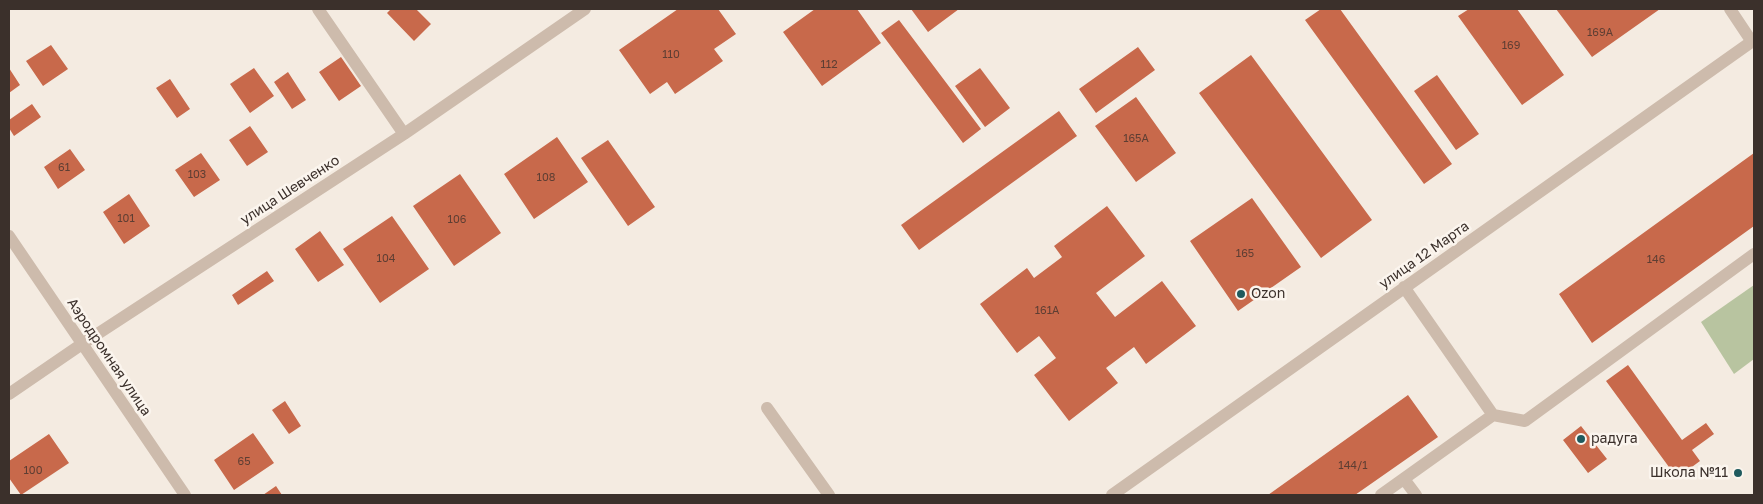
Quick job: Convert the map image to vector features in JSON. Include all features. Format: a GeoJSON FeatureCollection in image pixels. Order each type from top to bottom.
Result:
{"type":"FeatureCollection","features":[{"type":"Feature","properties":{"kind":"street"},"geometry":{"type":"LineString","coordinates":[[318,9],[404,134]]}},
{"type":"Feature","properties":{"kind":"street","name":"улица Шевченко"},"geometry":{"type":"LineString","coordinates":[[9,394],[82,344],[404,134],[585,9]]}},
{"type":"Feature","properties":{"kind":"street"},"geometry":{"type":"LineString","coordinates":[[1730,9],[1753,41]]}},
{"type":"Feature","properties":{"kind":"street","name":"улица 12 Марта"},"geometry":{"type":"LineString","coordinates":[[1112,495],[1753,41]]}},
{"type":"Feature","properties":{"kind":"street","name":"Аэродромная улица"},"geometry":{"type":"LineString","coordinates":[[9,236],[185,495]]}},
{"type":"Feature","properties":{"kind":"street"},"geometry":{"type":"LineString","coordinates":[[1404,288],[1493,415],[1525,421],[1754,254]]}},
{"type":"Feature","properties":{"kind":"street"},"geometry":{"type":"LineString","coordinates":[[767,408],[829,495]]}},
{"type":"Feature","properties":{"kind":"street"},"geometry":{"type":"LineString","coordinates":[[1381,495],[1493,415]]}},
{"type":"Feature","properties":{"kind":"street"},"geometry":{"type":"LineString","coordinates":[[1404,479],[1416,495]]}},
{"type":"Feature","properties":{"kind":"green space"},"geometry":{"type":"Polygon","coordinates":[[[1754,285],[1754,359],[1734,374],[1701,322],[1754,285]]]}},
{"type":"Feature","properties":{"kind":"building"},"geometry":{"type":"Polygon","coordinates":[[[391,9],[416,9],[431,24],[414,41],[387,13],[391,9]]]}},
{"type":"Feature","properties":{"kind":"building"},"geometry":{"type":"Polygon","coordinates":[[[678,9],[718,9],[736,34],[714,49],[723,61],[675,94],[667,82],[650,94],[619,50],[678,9]]]}},
{"type":"Feature","properties":{"kind":"building"},"geometry":{"type":"Polygon","coordinates":[[[815,9],[857,9],[881,43],[822,86],[783,32],[815,9]]]}},
{"type":"Feature","properties":{"kind":"building"},"geometry":{"type":"Polygon","coordinates":[[[911,9],[959,9],[928,32],[911,9]]]}},
{"type":"Feature","properties":{"kind":"building"},"geometry":{"type":"Polygon","coordinates":[[[1321,9],[1340,9],[1452,164],[1424,184],[1305,20],[1321,9]]]}},
{"type":"Feature","properties":{"kind":"building"},"geometry":{"type":"Polygon","coordinates":[[[1469,9],[1517,9],[1564,75],[1522,105],[1458,16],[1469,9]]]}},
{"type":"Feature","properties":{"kind":"building"},"geometry":{"type":"Polygon","coordinates":[[[1556,9],[1660,9],[1592,57],[1556,9]]]}},
{"type":"Feature","properties":{"kind":"building"},"geometry":{"type":"Polygon","coordinates":[[[899,20],[981,129],[963,143],[881,33],[899,20]]]}},
{"type":"Feature","properties":{"kind":"building"},"geometry":{"type":"Polygon","coordinates":[[[51,45],[68,69],[43,86],[26,61],[51,45]]]}},
{"type":"Feature","properties":{"kind":"building"},"geometry":{"type":"Polygon","coordinates":[[[1138,47],[1155,70],[1096,113],[1079,89],[1138,47]]]}},
{"type":"Feature","properties":{"kind":"building"},"geometry":{"type":"Polygon","coordinates":[[[1251,55],[1372,220],[1321,258],[1199,93],[1251,55]]]}},
{"type":"Feature","properties":{"kind":"building"},"geometry":{"type":"Polygon","coordinates":[[[341,57],[361,86],[339,101],[319,72],[341,57]]]}},
{"type":"Feature","properties":{"kind":"building"},"geometry":{"type":"Polygon","coordinates":[[[9,68],[20,85],[9,93],[9,68]]]}},
{"type":"Feature","properties":{"kind":"building"},"geometry":{"type":"Polygon","coordinates":[[[254,68],[274,96],[250,113],[230,84],[254,68]]]}},
{"type":"Feature","properties":{"kind":"building"},"geometry":{"type":"Polygon","coordinates":[[[980,68],[1010,108],[985,127],[955,86],[980,68]]]}},
{"type":"Feature","properties":{"kind":"building"},"geometry":{"type":"Polygon","coordinates":[[[288,72],[306,100],[292,109],[274,82],[288,72]]]}},
{"type":"Feature","properties":{"kind":"building"},"geometry":{"type":"Polygon","coordinates":[[[1437,75],[1479,134],[1456,150],[1414,91],[1437,75]]]}},
{"type":"Feature","properties":{"kind":"building"},"geometry":{"type":"Polygon","coordinates":[[[170,79],[190,109],[177,118],[156,88],[170,79]]]}},
{"type":"Feature","properties":{"kind":"building"},"geometry":{"type":"Polygon","coordinates":[[[1136,97],[1176,153],[1136,182],[1095,126],[1136,97]]]}},
{"type":"Feature","properties":{"kind":"building"},"geometry":{"type":"Polygon","coordinates":[[[32,104],[41,117],[14,136],[9,128],[9,120],[32,104]]]}},
{"type":"Feature","properties":{"kind":"building"},"geometry":{"type":"Polygon","coordinates":[[[1059,111],[1077,136],[919,250],[901,225],[1059,111]]]}},
{"type":"Feature","properties":{"kind":"building"},"geometry":{"type":"Polygon","coordinates":[[[250,126],[268,152],[247,166],[229,140],[250,126]]]}},
{"type":"Feature","properties":{"kind":"building"},"geometry":{"type":"Polygon","coordinates":[[[557,137],[588,182],[534,219],[504,174],[557,137]]]}},
{"type":"Feature","properties":{"kind":"building"},"geometry":{"type":"Polygon","coordinates":[[[608,140],[655,207],[628,226],[581,158],[608,140]]]}},
{"type":"Feature","properties":{"kind":"building"},"geometry":{"type":"Polygon","coordinates":[[[70,149],[85,170],[58,189],[44,167],[70,149]]]}},
{"type":"Feature","properties":{"kind":"building"},"geometry":{"type":"Polygon","coordinates":[[[201,153],[220,180],[194,197],[175,170],[201,153]]]}},
{"type":"Feature","properties":{"kind":"building"},"geometry":{"type":"Polygon","coordinates":[[[1754,153],[1754,226],[1592,343],[1559,294],[1754,153]]]}},
{"type":"Feature","properties":{"kind":"building"},"geometry":{"type":"Polygon","coordinates":[[[460,174],[501,233],[454,266],[413,206],[460,174]]]}},
{"type":"Feature","properties":{"kind":"building"},"geometry":{"type":"Polygon","coordinates":[[[129,194],[150,226],[124,244],[103,212],[129,194]]]}},
{"type":"Feature","properties":{"kind":"building"},"geometry":{"type":"Polygon","coordinates":[[[1252,198],[1301,267],[1238,311],[1190,241],[1252,198]]]}},
{"type":"Feature","properties":{"kind":"building"},"geometry":{"type":"Polygon","coordinates":[[[1107,206],[1145,256],[1096,293],[1115,317],[1162,281],[1196,326],[1146,364],[1134,347],[1106,368],[1118,383],[1069,421],[1034,375],[1056,358],[1039,336],[1017,353],[980,304],[1027,268],[1034,278],[1062,257],[1054,246],[1107,206]]]}},
{"type":"Feature","properties":{"kind":"building"},"geometry":{"type":"Polygon","coordinates":[[[392,216],[429,269],[380,303],[343,249],[392,216]]]}},
{"type":"Feature","properties":{"kind":"building"},"geometry":{"type":"Polygon","coordinates":[[[320,231],[344,265],[318,282],[295,249],[320,231]]]}},
{"type":"Feature","properties":{"kind":"building"},"geometry":{"type":"Polygon","coordinates":[[[267,271],[274,281],[238,305],[232,295],[267,271]]]}},
{"type":"Feature","properties":{"kind":"building"},"geometry":{"type":"Polygon","coordinates":[[[1628,365],[1682,440],[1706,423],[1714,434],[1692,450],[1700,461],[1677,478],[1606,381],[1628,365]]]}},
{"type":"Feature","properties":{"kind":"building"},"geometry":{"type":"Polygon","coordinates":[[[1408,395],[1438,437],[1355,495],[1268,495],[1408,395]]]}},
{"type":"Feature","properties":{"kind":"building"},"geometry":{"type":"Polygon","coordinates":[[[285,401],[301,426],[289,434],[272,410],[285,401]]]}},
{"type":"Feature","properties":{"kind":"building"},"geometry":{"type":"Polygon","coordinates":[[[1581,426],[1607,459],[1588,473],[1563,440],[1581,426]]]}},
{"type":"Feature","properties":{"kind":"building"},"geometry":{"type":"Polygon","coordinates":[[[253,433],[274,463],[234,490],[214,460],[253,433]]]}},
{"type":"Feature","properties":{"kind":"building"},"geometry":{"type":"Polygon","coordinates":[[[49,434],[69,463],[21,495],[9,478],[9,461],[49,434]]]}},
{"type":"Feature","properties":{"kind":"building"},"geometry":{"type":"Polygon","coordinates":[[[276,486],[282,495],[263,495],[276,486]]]}},
{"type":"Feature","properties":{"kind":"place","name":"Ozon"},"geometry":{"type":"Point","coordinates":[1241,294]}},
{"type":"Feature","properties":{"kind":"place","name":"радуга"},"geometry":{"type":"Point","coordinates":[1581,439]}},
{"type":"Feature","properties":{"kind":"place","name":"Школа №11"},"geometry":{"type":"Point","coordinates":[1738,473]}}]}
